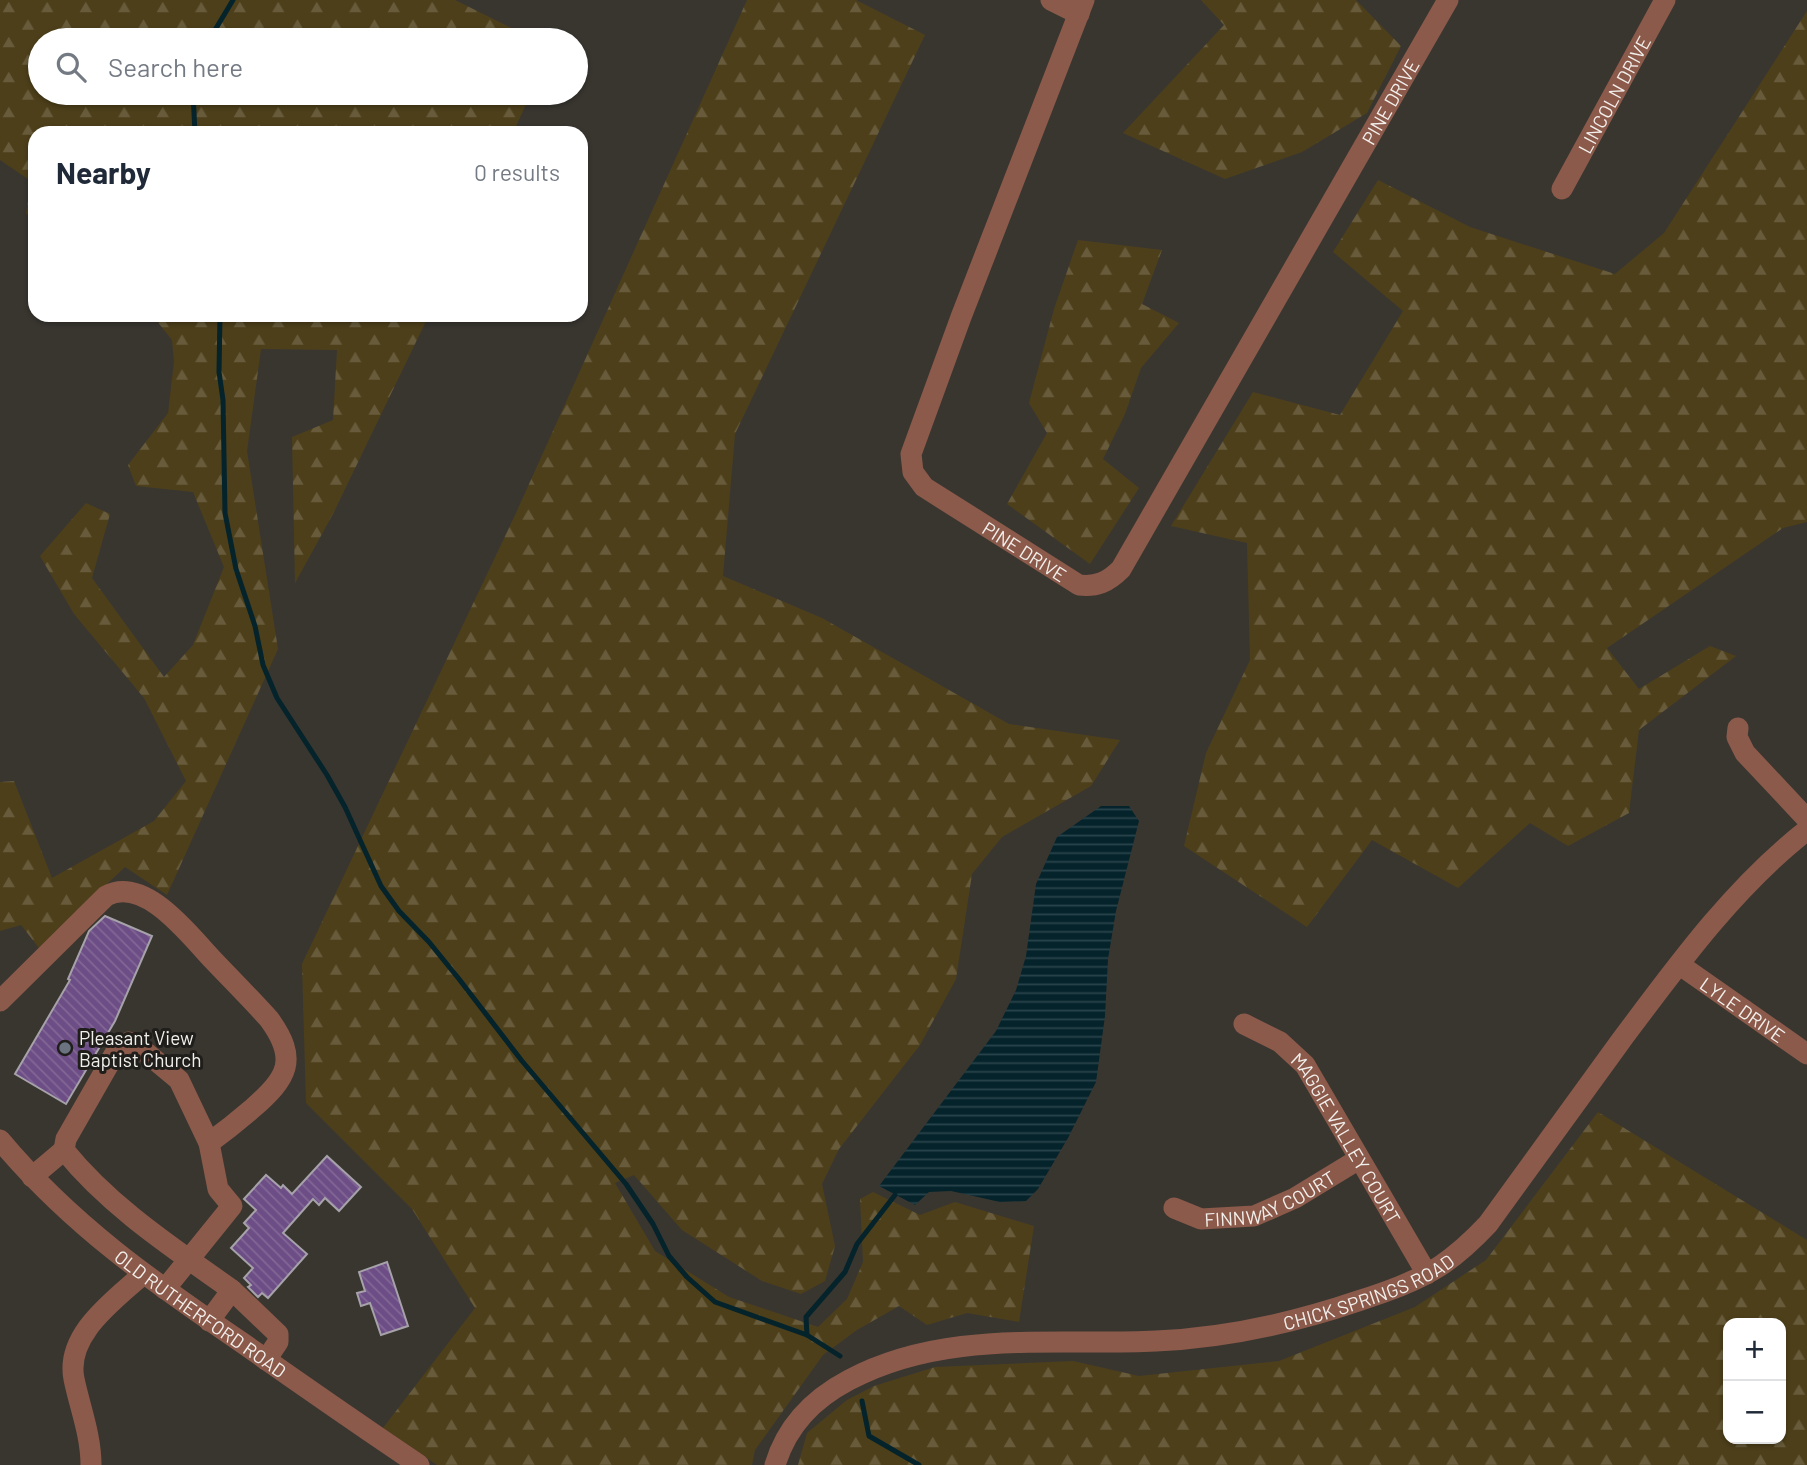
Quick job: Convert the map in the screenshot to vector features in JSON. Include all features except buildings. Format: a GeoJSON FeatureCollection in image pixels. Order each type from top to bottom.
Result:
{"type":"FeatureCollection","features":[{"type":"Feature","properties":{"kind":"street"},"geometry":{"type":"LineString","coordinates":[[1051,0],[1082,7]]}},
{"type":"Feature","properties":{"kind":"street","name":"PINE DRIVE"},"geometry":{"type":"LineString","coordinates":[[1082,7],[961,317],[911,454],[914,472],[924,487],[1079,585],[1088,586],[1103,583],[1121,569],[1448,0]]}},
{"type":"Feature","properties":{"kind":"street","name":"LINCOLN DRIVE"},"geometry":{"type":"LineString","coordinates":[[1562,189],[1657,3]]}},
{"type":"Feature","properties":{"kind":"street"},"geometry":{"type":"LineString","coordinates":[[1738,729],[1737,737],[1745,753],[1807,820]]}},
{"type":"Feature","properties":{"kind":"street","name":"CHICK SPRINGS ROAD"},"geometry":{"type":"LineString","coordinates":[[775,1465],[789,1432],[813,1404],[845,1382],[897,1360],[933,1350],[988,1343],[1155,1341],[1218,1336],[1328,1311],[1380,1294],[1427,1274],[1457,1254],[1488,1224],[1680,965],[1759,872],[1807,830]]}},
{"type":"Feature","properties":{"kind":"street"},"geometry":{"type":"LineString","coordinates":[[0,1001],[106,896],[121,891],[129,892],[156,905],[185,928],[269,1019],[278,1030],[284,1049],[285,1073],[271,1092],[209,1143]]}},
{"type":"Feature","properties":{"kind":"street","name":"LYLE DRIVE"},"geometry":{"type":"LineString","coordinates":[[1680,965],[1807,1054]]}},
{"type":"Feature","properties":{"kind":"street","name":"MAGGIE VALLEY COURT"},"geometry":{"type":"LineString","coordinates":[[1244,1024],[1280,1042],[1305,1065],[1427,1274]]}},
{"type":"Feature","properties":{"kind":"street"},"geometry":{"type":"LineString","coordinates":[[32,1177],[64,1150],[65,1139],[118,1048],[129,1042],[137,1045],[179,1080],[209,1143],[218,1189],[232,1206],[165,1289]]}},
{"type":"Feature","properties":{"kind":"street","name":"OLD RUTHERFORD ROAD"},"geometry":{"type":"LineString","coordinates":[[0,1140],[60,1206],[121,1257],[209,1321],[419,1465]]}},
{"type":"Feature","properties":{"kind":"street"},"geometry":{"type":"LineString","coordinates":[[64,1150],[97,1185],[145,1226],[232,1290],[278,1334],[278,1342],[266,1360]]}},
{"type":"Feature","properties":{"kind":"street","name":"FINNWAY COURT"},"geometry":{"type":"LineString","coordinates":[[1174,1208],[1201,1219],[1254,1216],[1295,1198],[1359,1159]]}},
{"type":"Feature","properties":{"kind":"street"},"geometry":{"type":"LineString","coordinates":[[121,1257],[145,1226]]}},
{"type":"Feature","properties":{"kind":"street"},"geometry":{"type":"LineString","coordinates":[[91,1465],[91,1449],[74,1376],[75,1358],[80,1341],[96,1317],[143,1274]]}},
{"type":"Feature","properties":{"kind":"street"},"geometry":{"type":"LineString","coordinates":[[209,1321],[232,1290]]}},
{"type":"Feature","properties":{"kind":"green space"},"geometry":{"type":"Polygon","coordinates":[[[0,0],[455,0],[512,28],[28,28],[28,105],[526,105],[516,126],[28,126],[28,179],[0,160],[0,0]]]}},
{"type":"Feature","properties":{"kind":"green space"},"geometry":{"type":"Polygon","coordinates":[[[747,0],[856,0],[925,35],[735,434],[723,576],[822,618],[1009,724],[1120,740],[1091,786],[1002,837],[972,874],[956,979],[920,1045],[839,1149],[822,1184],[835,1246],[825,1281],[801,1294],[762,1281],[682,1230],[634,1175],[615,1183],[655,1251],[729,1297],[818,1327],[847,1299],[863,1262],[860,1199],[873,1192],[920,1215],[955,1202],[1034,1226],[1019,1322],[967,1313],[927,1325],[899,1306],[857,1330],[823,1355],[755,1450],[752,1465],[437,1465],[383,1428],[475,1308],[412,1209],[306,1103],[302,964],[516,513],[747,0]]]}},
{"type":"Feature","properties":{"kind":"green space"},"geometry":{"type":"Polygon","coordinates":[[[1201,0],[1356,0],[1401,46],[1367,113],[1302,152],[1225,179],[1123,133],[1224,25],[1201,0]]]}},
{"type":"Feature","properties":{"kind":"green space"},"geometry":{"type":"Polygon","coordinates":[[[1807,11],[1807,522],[1783,528],[1607,648],[1639,689],[1710,646],[1736,656],[1639,730],[1629,813],[1568,846],[1530,823],[1458,888],[1372,840],[1307,927],[1184,846],[1206,753],[1250,660],[1247,543],[1171,526],[1253,392],[1340,415],[1403,311],[1333,252],[1378,180],[1470,227],[1615,274],[1664,233],[1807,11]]]}},
{"type":"Feature","properties":{"kind":"green space"},"geometry":{"type":"Polygon","coordinates":[[[1078,240],[1162,250],[1142,304],[1179,323],[1141,368],[1125,414],[1103,459],[1139,488],[1090,564],[1007,504],[1047,433],[1029,403],[1054,309],[1078,240]]]}},
{"type":"Feature","properties":{"kind":"green space"},"geometry":{"type":"Polygon","coordinates":[[[158,322],[426,322],[333,514],[295,583],[292,437],[333,420],[337,350],[261,349],[247,451],[278,649],[167,895],[125,867],[39,948],[21,925],[0,931],[0,782],[14,781],[52,878],[154,821],[186,781],[144,698],[74,614],[40,556],[86,503],[110,514],[92,578],[164,677],[193,645],[224,567],[193,492],[136,486],[128,465],[168,413],[174,362],[172,340],[158,322]]]}},
{"type":"Feature","properties":{"kind":"green space"},"geometry":{"type":"Polygon","coordinates":[[[1598,1112],[1807,1240],[1807,1465],[798,1465],[807,1433],[847,1400],[874,1386],[935,1367],[1073,1361],[1139,1376],[1279,1361],[1415,1307],[1486,1260],[1598,1112]]]}},
{"type":"Feature","properties":{"kind":"water"},"geometry":{"type":"Polygon","coordinates":[[[1101,806],[1129,806],[1139,821],[1116,911],[1108,959],[1105,1016],[1096,1082],[1038,1189],[1026,1201],[1000,1202],[951,1191],[929,1192],[915,1205],[879,1186],[996,1031],[1016,990],[1026,956],[1036,884],[1057,837],[1101,806]]]}},
{"type":"Feature","properties":{"kind":"waterway"},"geometry":{"type":"LineString","coordinates":[[216,28],[233,0]]}},
{"type":"Feature","properties":{"kind":"waterway"},"geometry":{"type":"LineString","coordinates":[[194,105],[195,126]]}},
{"type":"Feature","properties":{"kind":"waterway"},"geometry":{"type":"LineString","coordinates":[[220,322],[219,372],[223,400],[225,513],[236,569],[255,626],[263,665],[277,698],[345,807],[381,886],[399,911],[459,979],[522,1061],[626,1184],[653,1224],[669,1256],[687,1277],[715,1302],[807,1335],[840,1356]]}},
{"type":"Feature","properties":{"kind":"waterway"},"geometry":{"type":"LineString","coordinates":[[807,1335],[806,1317],[845,1272],[857,1244],[895,1195]]}},
{"type":"Feature","properties":{"kind":"waterway"},"geometry":{"type":"LineString","coordinates":[[862,1401],[869,1436],[919,1465]]}},
{"type":"Feature","properties":{"kind":"place","name":"Pleasant View Baptist Church"},"geometry":{"type":"Point","coordinates":[65,1048]}}]}
